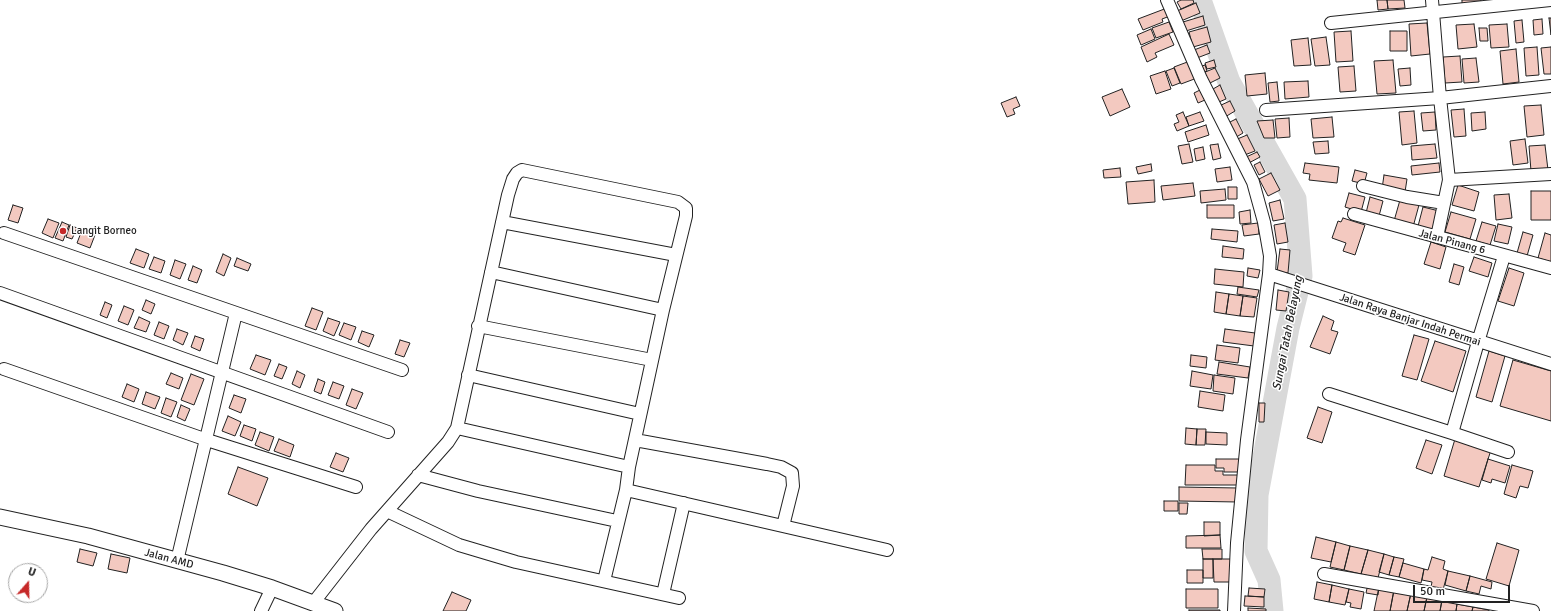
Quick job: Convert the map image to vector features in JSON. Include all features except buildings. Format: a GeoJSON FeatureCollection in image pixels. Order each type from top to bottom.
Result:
{"type":"FeatureCollection","features":[{"type":"Feature","properties":{"kind":"street"},"geometry":{"type":"LineString","coordinates":[[1167,0],[1202,79],[1253,182],[1268,239],[1270,256],[1269,274],[1247,440],[1237,543],[1234,611]]}},
{"type":"Feature","properties":{"kind":"street"},"geometry":{"type":"LineString","coordinates":[[1432,0],[1440,98],[1449,180],[1437,237]]}},
{"type":"Feature","properties":{"kind":"street"},"geometry":{"type":"LineString","coordinates":[[1331,23],[1550,0]]}},
{"type":"Feature","properties":{"kind":"street"},"geometry":{"type":"LineString","coordinates":[[1266,110],[1440,98],[1551,86]]}},
{"type":"Feature","properties":{"kind":"street"},"geometry":{"type":"LineString","coordinates":[[314,602],[387,511],[448,442],[456,428],[478,326],[513,179],[517,173],[522,170],[678,202],[686,208],[686,216],[640,414],[629,467],[626,490],[617,521],[604,581]]}},
{"type":"Feature","properties":{"kind":"street"},"geometry":{"type":"LineString","coordinates":[[1449,180],[1551,174]]}},
{"type":"Feature","properties":{"kind":"street"},"geometry":{"type":"LineString","coordinates":[[1363,186],[1407,197],[1444,203]]}},
{"type":"Feature","properties":{"kind":"street","name":"Jalan Pinang 6"},"geometry":{"type":"LineString","coordinates":[[1354,214],[1551,268]]}},
{"type":"Feature","properties":{"kind":"street"},"geometry":{"type":"LineString","coordinates":[[502,222],[676,255]]}},
{"type":"Feature","properties":{"kind":"street"},"geometry":{"type":"LineString","coordinates":[[4,234],[402,370]]}},
{"type":"Feature","properties":{"kind":"street"},"geometry":{"type":"LineString","coordinates":[[1452,433],[1504,256]]}},
{"type":"Feature","properties":{"kind":"street"},"geometry":{"type":"LineString","coordinates":[[491,272],[663,310]]}},
{"type":"Feature","properties":{"kind":"street","name":"Jalan Raya Banjar Indah Permai"},"geometry":{"type":"LineString","coordinates":[[1269,274],[1315,290],[1551,364]]}},
{"type":"Feature","properties":{"kind":"street"},"geometry":{"type":"LineString","coordinates":[[0,293],[388,432]]}},
{"type":"Feature","properties":{"kind":"street"},"geometry":{"type":"LineString","coordinates":[[177,561],[236,313]]}},
{"type":"Feature","properties":{"kind":"street"},"geometry":{"type":"LineString","coordinates":[[478,326],[652,360]]}},
{"type":"Feature","properties":{"kind":"street"},"geometry":{"type":"LineString","coordinates":[[4,369],[206,440],[356,487]]}},
{"type":"Feature","properties":{"kind":"street"},"geometry":{"type":"LineString","coordinates":[[468,375],[640,414]]}},
{"type":"Feature","properties":{"kind":"street"},"geometry":{"type":"LineString","coordinates":[[1330,394],[1508,452]]}},
{"type":"Feature","properties":{"kind":"street"},"geometry":{"type":"LineString","coordinates":[[456,428],[629,467]]}},
{"type":"Feature","properties":{"kind":"street"},"geometry":{"type":"LineString","coordinates":[[635,440],[767,464],[781,467],[792,473],[793,486],[783,526]]}},
{"type":"Feature","properties":{"kind":"street"},"geometry":{"type":"LineString","coordinates":[[418,475],[478,491],[617,521]]}},
{"type":"Feature","properties":{"kind":"street"},"geometry":{"type":"LineString","coordinates":[[626,490],[887,550]]}},
{"type":"Feature","properties":{"kind":"street"},"geometry":{"type":"LineString","coordinates":[[663,594],[684,503]]}},
{"type":"Feature","properties":{"kind":"street"},"geometry":{"type":"LineString","coordinates":[[387,511],[459,545],[516,562],[679,598]]}},
{"type":"Feature","properties":{"kind":"street","name":"Jalan AMD"},"geometry":{"type":"LineString","coordinates":[[0,517],[88,536],[272,588],[314,602],[335,611]]}},
{"type":"Feature","properties":{"kind":"street"},"geometry":{"type":"LineString","coordinates":[[1324,574],[1532,611]]}},
{"type":"Feature","properties":{"kind":"street"},"geometry":{"type":"LineString","coordinates":[[261,611],[272,588]]}},
{"type":"Feature","properties":{"kind":"waterway","name":"Sungai Tatah Belayung"},"geometry":{"type":"LineString","coordinates":[[1200,0],[1229,82],[1295,199],[1301,276],[1288,328],[1257,495],[1256,551],[1269,580],[1272,611]]}},
{"type":"Feature","properties":{"kind":"place","name":"Langit Borneo"},"geometry":{"type":"Point","coordinates":[63,231]}}]}
